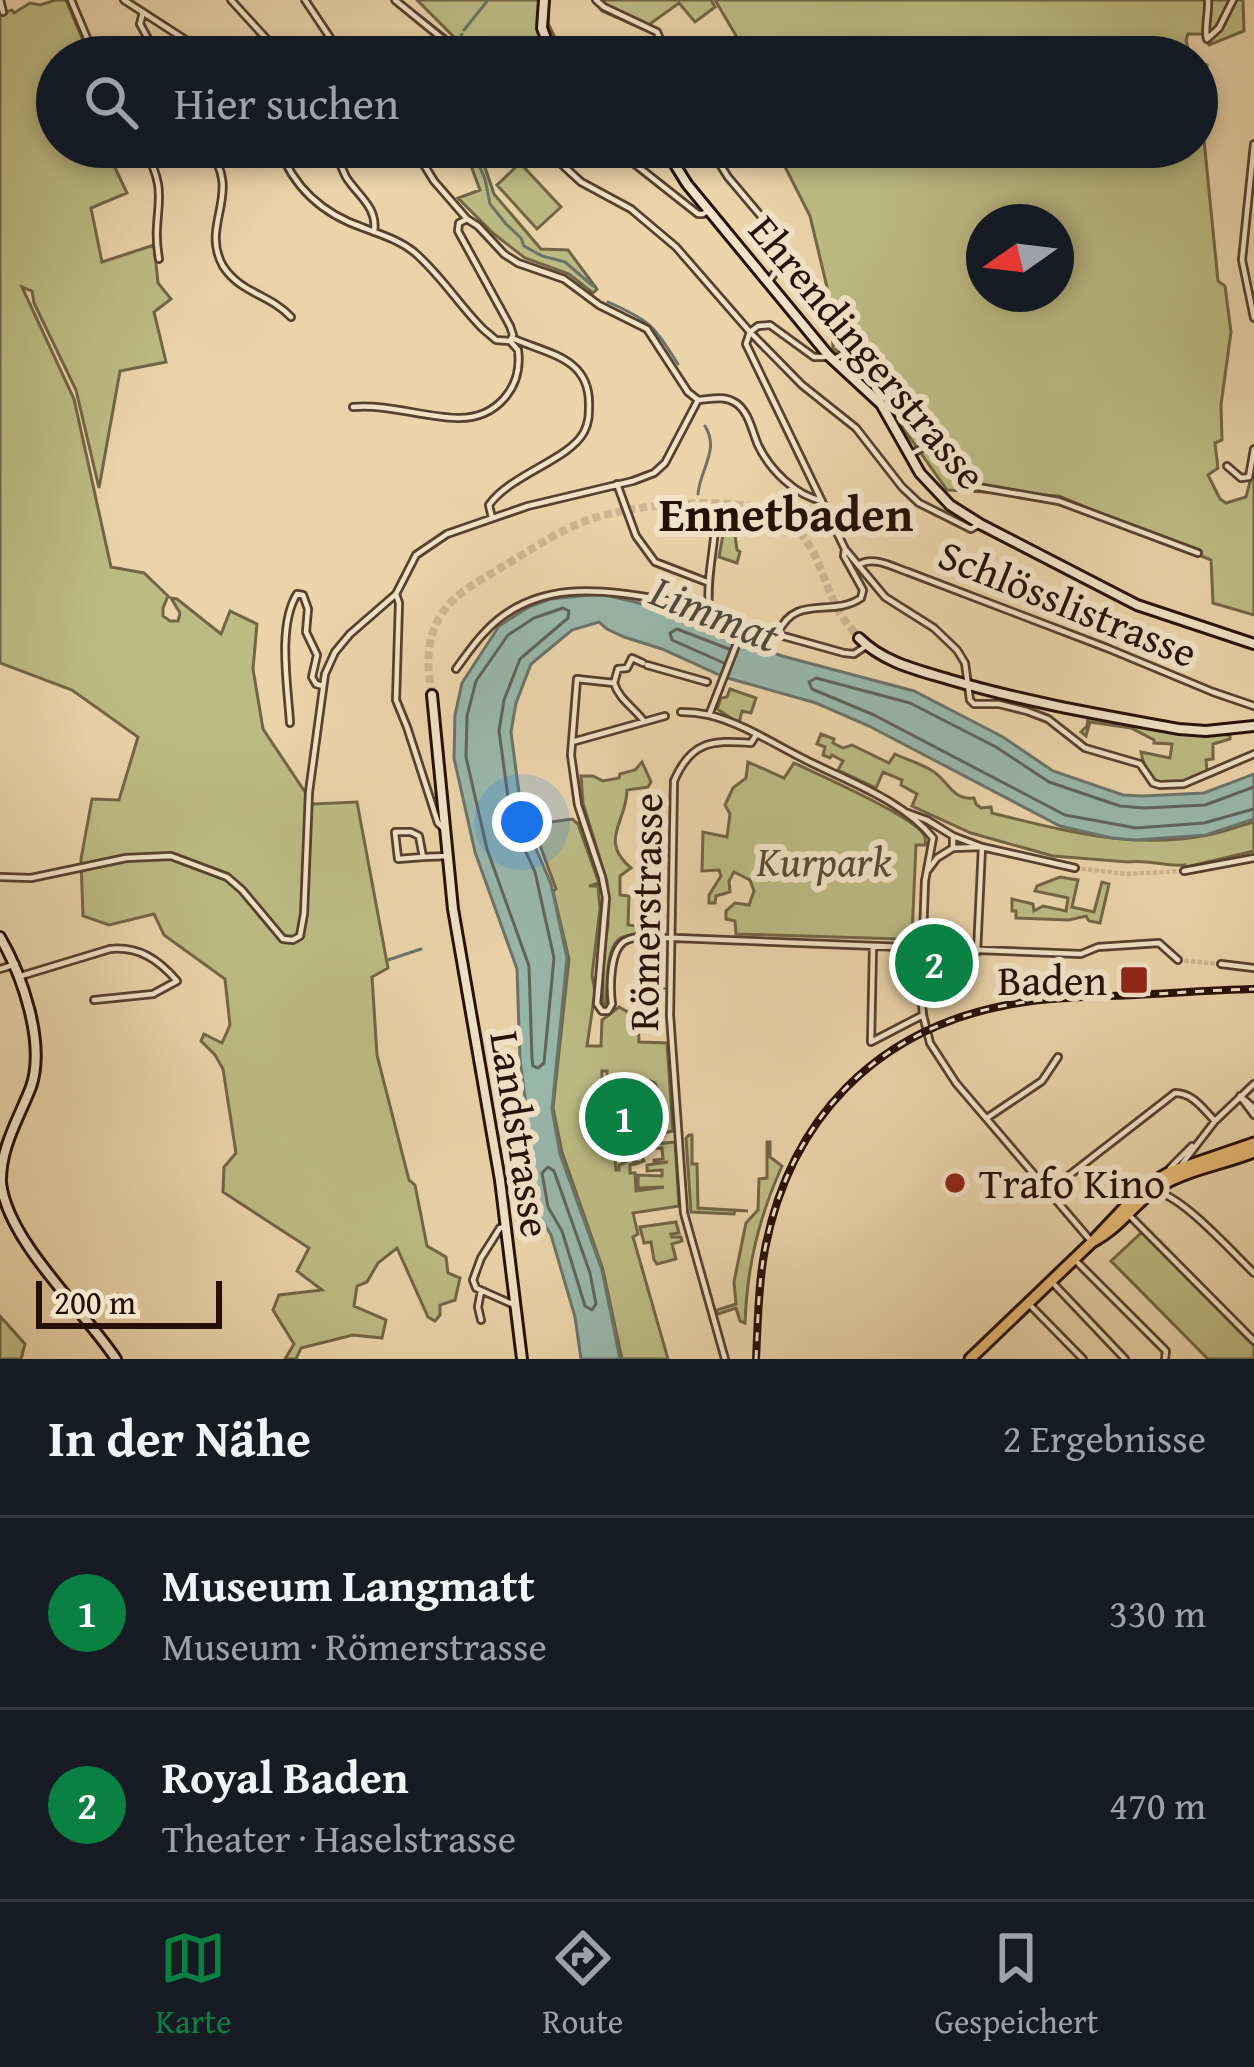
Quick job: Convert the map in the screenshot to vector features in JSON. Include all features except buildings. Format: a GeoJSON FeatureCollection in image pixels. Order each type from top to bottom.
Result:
{"type":"FeatureCollection","features":[{"type":"Feature","properties":{"kind":"main road"},"geometry":{"type":"LineString","coordinates":[[544,0],[545,36]]}},
{"type":"Feature","properties":{"kind":"main road","name":"Ehrendingerstrasse"},"geometry":{"type":"LineString","coordinates":[[677,168],[831,358],[881,404],[909,455],[942,499],[980,524],[1137,605],[1254,644]]}},
{"type":"Feature","properties":{"kind":"main road"},"geometry":{"type":"LineString","coordinates":[[863,642],[900,665],[1008,698],[1179,729],[1254,726]]}},
{"type":"Feature","properties":{"kind":"main road","name":"Landstrasse"},"geometry":{"type":"LineString","coordinates":[[432,698],[455,919],[523,1359]]}},
{"type":"Feature","properties":{"kind":"main road"},"geometry":{"type":"LineString","coordinates":[[0,937],[20,976],[35,1066],[2,1157],[4,1199],[19,1229],[116,1359]]}},
{"type":"Feature","properties":{"kind":"main road"},"geometry":{"type":"LineString","coordinates":[[970,1359],[1126,1204],[1166,1182],[1254,1148]]}},
{"type":"Feature","properties":{"kind":"main road"},"geometry":{"type":"LineString","coordinates":[[1092,1242],[1166,1182]]}},
{"type":"Feature","properties":{"kind":"street"},"geometry":{"type":"LineString","coordinates":[[0,0],[3,12]]}},
{"type":"Feature","properties":{"kind":"street"},"geometry":{"type":"LineString","coordinates":[[71,0],[86,36]]}},
{"type":"Feature","properties":{"kind":"street"},"geometry":{"type":"LineString","coordinates":[[124,0],[180,36]]}},
{"type":"Feature","properties":{"kind":"street"},"geometry":{"type":"LineString","coordinates":[[231,0],[264,36]]}},
{"type":"Feature","properties":{"kind":"street"},"geometry":{"type":"LineString","coordinates":[[305,0],[329,36]]}},
{"type":"Feature","properties":{"kind":"street"},"geometry":{"type":"LineString","coordinates":[[395,0],[439,35]]}},
{"type":"Feature","properties":{"kind":"street"},"geometry":{"type":"LineString","coordinates":[[596,0],[659,36]]}},
{"type":"Feature","properties":{"kind":"street"},"geometry":{"type":"LineString","coordinates":[[1207,36],[1208,0]]}},
{"type":"Feature","properties":{"kind":"street"},"geometry":{"type":"LineString","coordinates":[[1211,36],[1220,28],[1233,0]]}},
{"type":"Feature","properties":{"kind":"street"},"geometry":{"type":"LineString","coordinates":[[143,12],[140,24],[147,36]]}},
{"type":"Feature","properties":{"kind":"street"},"geometry":{"type":"LineString","coordinates":[[1254,144],[1242,260],[1254,318]]}},
{"type":"Feature","properties":{"kind":"street"},"geometry":{"type":"LineString","coordinates":[[156,168],[161,193],[155,237],[159,259]]}},
{"type":"Feature","properties":{"kind":"street"},"geometry":{"type":"LineString","coordinates":[[221,168],[225,184],[216,236],[220,259],[248,292],[279,304],[291,317]]}},
{"type":"Feature","properties":{"kind":"street"},"geometry":{"type":"LineString","coordinates":[[287,168],[305,192],[347,221],[414,252],[496,340],[511,340],[571,362],[581,372],[589,391],[587,427],[580,439],[494,499],[489,508],[492,518]]}},
{"type":"Feature","properties":{"kind":"street"},"geometry":{"type":"LineString","coordinates":[[343,168],[373,211],[374,232]]}},
{"type":"Feature","properties":{"kind":"street"},"geometry":{"type":"LineString","coordinates":[[426,168],[467,219],[511,259],[564,279],[603,307],[643,325],[698,400],[725,398],[741,407],[770,466],[802,494],[822,501]]}},
{"type":"Feature","properties":{"kind":"street"},"geometry":{"type":"LineString","coordinates":[[565,168],[580,182],[631,209],[676,247],[802,385],[856,428],[919,503],[971,530],[980,524]]}},
{"type":"Feature","properties":{"kind":"street"},"geometry":{"type":"LineString","coordinates":[[640,168],[698,214],[709,210]]}},
{"type":"Feature","properties":{"kind":"street"},"geometry":{"type":"LineString","coordinates":[[723,168],[781,240],[778,268],[768,283]]}},
{"type":"Feature","properties":{"kind":"street"},"geometry":{"type":"LineString","coordinates":[[353,407],[454,418],[486,412],[506,398],[516,380],[519,353],[510,326],[459,233],[459,224],[467,219]]}},
{"type":"Feature","properties":{"kind":"street"},"geometry":{"type":"LineString","coordinates":[[885,370],[845,353],[814,357],[770,325],[750,332],[746,344],[845,549],[885,597],[934,628],[957,650],[970,700],[1048,719],[1085,748],[1140,764],[1148,779],[1160,785],[1190,783],[1254,754]]}},
{"type":"Feature","properties":{"kind":"street"},"geometry":{"type":"LineString","coordinates":[[0,877],[31,878],[126,858],[171,856],[227,878],[283,939],[300,936],[308,803],[323,686],[329,661],[344,640],[396,594],[420,551],[447,534],[555,498],[642,478],[659,469],[698,400]]}},
{"type":"Feature","properties":{"kind":"street"},"geometry":{"type":"LineString","coordinates":[[909,455],[930,444],[956,477],[972,486],[1059,501],[1198,553]]}},
{"type":"Feature","properties":{"kind":"street"},"geometry":{"type":"LineString","coordinates":[[1227,466],[1241,478],[1249,477],[1254,449]]}},
{"type":"Feature","properties":{"kind":"street"},"geometry":{"type":"LineString","coordinates":[[616,484],[636,536],[655,562],[707,582]]}},
{"type":"Feature","properties":{"kind":"street"},"geometry":{"type":"LineString","coordinates":[[709,609],[707,582],[716,510]]}},
{"type":"Feature","properties":{"kind":"street"},"geometry":{"type":"LineString","coordinates":[[778,633],[786,619],[800,610],[847,605],[861,598],[861,585],[844,556],[845,549]]}},
{"type":"Feature","properties":{"kind":"street","name":"Schlösslistrasse"},"geometry":{"type":"LineString","coordinates":[[860,564],[876,561],[908,572],[1254,706]]}},
{"type":"Feature","properties":{"kind":"street"},"geometry":{"type":"LineString","coordinates":[[456,669],[496,622],[533,601],[554,594],[607,590],[709,609],[744,625],[854,654],[863,642]]}},
{"type":"Feature","properties":{"kind":"street"},"geometry":{"type":"LineString","coordinates":[[396,594],[396,700],[437,823],[445,830]]}},
{"type":"Feature","properties":{"kind":"street"},"geometry":{"type":"LineString","coordinates":[[290,723],[288,620],[297,595],[307,601],[306,632],[317,655],[312,677],[323,686]]}},
{"type":"Feature","properties":{"kind":"street"},"geometry":{"type":"LineString","coordinates":[[709,715],[744,625]]}},
{"type":"Feature","properties":{"kind":"street"},"geometry":{"type":"LineString","coordinates":[[644,720],[620,698],[614,683],[618,669],[628,668],[632,658],[707,682]]}},
{"type":"Feature","properties":{"kind":"street"},"geometry":{"type":"LineString","coordinates":[[614,683],[577,679],[572,742],[578,806],[605,891],[598,1008],[606,1012],[613,1004],[610,978],[623,942],[634,939],[1081,954],[1098,946],[1159,943],[1178,960]]}},
{"type":"Feature","properties":{"kind":"street"},"geometry":{"type":"LineString","coordinates":[[680,712],[709,715],[756,735],[904,812],[943,852]]}},
{"type":"Feature","properties":{"kind":"street"},"geometry":{"type":"LineString","coordinates":[[572,742],[665,716]]}},
{"type":"Feature","properties":{"kind":"street","name":"Römerstrasse"},"geometry":{"type":"LineString","coordinates":[[725,1359],[684,1213],[671,1046],[674,781],[695,749],[720,742],[752,743],[756,735]]}},
{"type":"Feature","properties":{"kind":"street"},"geometry":{"type":"LineString","coordinates":[[904,812],[982,847],[1075,868]]}},
{"type":"Feature","properties":{"kind":"street"},"geometry":{"type":"LineString","coordinates":[[944,830],[933,841],[928,871],[922,1015],[928,1038],[942,1065],[1092,1242]]}},
{"type":"Feature","properties":{"kind":"street"},"geometry":{"type":"LineString","coordinates":[[423,857],[419,836],[395,832],[398,859],[448,856]]}},
{"type":"Feature","properties":{"kind":"street"},"geometry":{"type":"LineString","coordinates":[[952,848],[953,836]]}},
{"type":"Feature","properties":{"kind":"street"},"geometry":{"type":"LineString","coordinates":[[928,871],[943,852],[982,847]]}},
{"type":"Feature","properties":{"kind":"street"},"geometry":{"type":"LineString","coordinates":[[977,952],[982,847]]}},
{"type":"Feature","properties":{"kind":"street"},"geometry":{"type":"LineString","coordinates":[[1184,871],[1254,858]]}},
{"type":"Feature","properties":{"kind":"street"},"geometry":{"type":"LineString","coordinates":[[873,947],[871,1042],[922,1015]]}},
{"type":"Feature","properties":{"kind":"street"},"geometry":{"type":"LineString","coordinates":[[20,976],[122,948],[145,953],[177,981],[153,994],[94,1000]]}},
{"type":"Feature","properties":{"kind":"street"},"geometry":{"type":"LineString","coordinates":[[0,969],[16,964]]}},
{"type":"Feature","properties":{"kind":"street"},"geometry":{"type":"LineString","coordinates":[[1221,964],[1254,968]]}},
{"type":"Feature","properties":{"kind":"street"},"geometry":{"type":"LineString","coordinates":[[987,1118],[1042,1081],[1058,1057]]}},
{"type":"Feature","properties":{"kind":"street"},"geometry":{"type":"LineString","coordinates":[[1166,1182],[1215,1121],[1254,1084]]}},
{"type":"Feature","properties":{"kind":"street"},"geometry":{"type":"LineString","coordinates":[[1049,1191],[1174,1093],[1186,1094],[1215,1121]]}},
{"type":"Feature","properties":{"kind":"street"},"geometry":{"type":"LineString","coordinates":[[1240,1096],[1254,1112]]}},
{"type":"Feature","properties":{"kind":"street"},"geometry":{"type":"LineString","coordinates":[[1166,1182],[1196,1143]]}},
{"type":"Feature","properties":{"kind":"street"},"geometry":{"type":"LineString","coordinates":[[1166,1182],[1182,1206],[1254,1273]]}},
{"type":"Feature","properties":{"kind":"street"},"geometry":{"type":"LineString","coordinates":[[1128,1214],[1254,1341]]}},
{"type":"Feature","properties":{"kind":"street"},"geometry":{"type":"LineString","coordinates":[[506,1227],[500,1228],[481,1258],[473,1285],[516,1304]]}},
{"type":"Feature","properties":{"kind":"street"},"geometry":{"type":"LineString","coordinates":[[1074,1259],[1166,1357]]}},
{"type":"Feature","properties":{"kind":"street"},"geometry":{"type":"LineString","coordinates":[[1051,1281],[1125,1359]]}},
{"type":"Feature","properties":{"kind":"street"},"geometry":{"type":"LineString","coordinates":[[481,1291],[481,1320]]}},
{"type":"Feature","properties":{"kind":"street"},"geometry":{"type":"LineString","coordinates":[[1028,1303],[1083,1359]]}},
{"type":"Feature","properties":{"kind":"green space"},"geometry":{"type":"Polygon","coordinates":[[[66,0],[81,36],[36,36],[36,168],[115,168],[127,193],[91,208],[102,262],[154,245],[158,283],[171,299],[154,312],[166,362],[120,371],[99,488],[76,390],[32,291],[22,287],[74,399],[111,567],[144,573],[168,596],[163,616],[170,621],[178,621],[180,613],[171,598],[221,634],[230,611],[257,624],[253,669],[263,729],[313,804],[357,802],[388,968],[372,977],[377,1055],[409,1180],[415,1185],[427,1246],[446,1257],[448,1273],[460,1278],[455,1300],[440,1305],[435,1321],[428,1317],[397,1248],[378,1263],[367,1282],[357,1286],[354,1306],[386,1320],[382,1338],[353,1335],[301,1348],[296,1359],[285,1359],[294,1344],[273,1310],[279,1295],[322,1290],[297,1271],[309,1248],[223,1192],[224,1167],[236,1153],[223,1069],[201,1041],[204,1034],[222,1043],[230,1025],[225,979],[164,935],[154,914],[109,925],[83,916],[81,859],[92,799],[119,800],[138,737],[72,690],[0,663],[0,14],[14,13],[30,3],[66,0]]]}},
{"type":"Feature","properties":{"kind":"green space"},"geometry":{"type":"Polygon","coordinates":[[[417,0],[549,0],[548,23],[554,36],[453,36],[417,0]]]}},
{"type":"Feature","properties":{"kind":"green space"},"geometry":{"type":"Polygon","coordinates":[[[593,0],[711,0],[715,7],[695,22],[679,3],[643,29],[602,11],[593,0]]]}},
{"type":"Feature","properties":{"kind":"green space"},"geometry":{"type":"Polygon","coordinates":[[[715,0],[1243,0],[1244,31],[1218,41],[1218,36],[1202,34],[736,36],[715,0]]]}},
{"type":"Feature","properties":{"kind":"green space"},"geometry":{"type":"Polygon","coordinates":[[[472,168],[485,168],[494,194],[541,249],[568,250],[597,289],[593,293],[569,274],[525,258],[494,234],[458,198],[480,190],[472,168]]]}},
{"type":"Feature","properties":{"kind":"green space"},"geometry":{"type":"Polygon","coordinates":[[[515,168],[525,168],[561,207],[537,229],[497,185],[515,168]]]}},
{"type":"Feature","properties":{"kind":"green space"},"geometry":{"type":"Polygon","coordinates":[[[786,168],[1207,168],[1218,281],[1225,286],[1231,332],[1221,405],[1222,440],[1215,443],[1218,468],[1208,475],[1226,503],[1246,497],[1254,467],[1254,615],[1213,603],[1211,560],[1059,496],[947,490],[862,370],[833,348],[831,304],[810,216],[786,168]]]}},
{"type":"Feature","properties":{"kind":"green space"},"geometry":{"type":"Polygon","coordinates":[[[727,512],[732,512],[740,552],[737,563],[719,557],[727,512]]]}},
{"type":"Feature","properties":{"kind":"green space"},"geometry":{"type":"Polygon","coordinates":[[[730,689],[756,698],[751,713],[742,711],[739,723],[717,709],[730,689]]]}},
{"type":"Feature","properties":{"kind":"green space"},"geometry":{"type":"Polygon","coordinates":[[[1088,717],[1179,733],[1230,735],[1230,739],[1213,744],[1207,771],[1185,782],[1165,784],[1150,775],[1141,752],[1170,758],[1172,744],[1154,743],[1131,728],[1090,722],[1086,736],[1081,732],[1088,717]]]}},
{"type":"Feature","properties":{"kind":"green space"},"geometry":{"type":"Polygon","coordinates":[[[821,734],[843,748],[852,745],[889,763],[895,754],[925,767],[956,793],[974,798],[981,808],[991,807],[992,813],[1072,832],[1153,840],[1208,835],[1254,822],[1254,851],[1186,867],[1053,856],[971,833],[912,806],[917,794],[901,785],[902,780],[883,772],[876,788],[838,770],[843,761],[823,755],[825,747],[817,744],[821,734]]]}},
{"type":"Feature","properties":{"kind":"green space"},"geometry":{"type":"Polygon","coordinates":[[[642,762],[651,782],[648,787],[627,790],[615,839],[621,858],[631,868],[620,876],[620,895],[629,896],[628,925],[663,929],[663,936],[632,935],[617,941],[603,1005],[607,882],[583,803],[581,776],[603,781],[619,778],[642,762]]]}},
{"type":"Feature","properties":{"kind":"green space","name":"Kurpark"},"geometry":{"type":"Polygon","coordinates":[[[748,762],[784,778],[794,763],[917,827],[926,845],[916,845],[912,935],[900,939],[736,934],[735,921],[726,919],[726,911],[735,903],[749,905],[754,891],[750,880],[734,872],[730,892],[709,903],[721,876],[719,870],[702,871],[703,832],[727,837],[730,814],[725,805],[733,788],[746,778],[748,762]]]}},
{"type":"Feature","properties":{"kind":"green space"},"geometry":{"type":"Polygon","coordinates":[[[572,819],[599,883],[589,886],[598,886],[600,909],[587,1046],[601,1046],[602,1020],[619,1007],[638,1018],[639,1042],[667,1043],[673,1131],[644,1138],[642,1107],[624,1110],[623,1096],[641,1093],[635,1081],[645,1081],[654,1088],[652,1095],[656,1091],[662,1099],[655,1083],[642,1078],[607,1081],[607,1071],[602,1071],[602,1081],[594,1090],[614,1142],[616,1170],[630,1153],[620,1142],[632,1143],[630,1173],[635,1173],[636,1191],[664,1187],[638,1188],[638,1175],[662,1176],[662,1170],[647,1171],[647,1165],[668,1162],[654,1163],[663,1159],[662,1148],[644,1149],[644,1161],[636,1164],[635,1146],[675,1142],[679,1206],[633,1213],[638,1234],[633,1237],[668,1359],[622,1359],[603,1270],[562,1152],[553,1108],[569,959],[556,889],[534,829],[536,824],[572,819]]]}},
{"type":"Feature","properties":{"kind":"green space"},"geometry":{"type":"Polygon","coordinates":[[[1060,877],[1078,880],[1072,907],[1094,912],[1102,882],[1109,884],[1100,923],[1086,916],[1016,918],[1012,899],[1033,904],[1034,911],[1043,906],[1066,911],[1068,898],[1035,891],[1060,877]]]}},
{"type":"Feature","properties":{"kind":"green space"},"geometry":{"type":"Polygon","coordinates":[[[638,956],[657,956],[658,984],[663,988],[638,980],[638,956]]]}},
{"type":"Feature","properties":{"kind":"green space"},"geometry":{"type":"Polygon","coordinates":[[[689,1135],[692,1164],[697,1164],[698,1208],[735,1210],[734,1214],[691,1212],[689,1135]]]}},
{"type":"Feature","properties":{"kind":"green space"},"geometry":{"type":"Polygon","coordinates":[[[767,1142],[770,1157],[782,1166],[756,1242],[745,1323],[736,1308],[718,1314],[717,1310],[736,1304],[734,1282],[746,1223],[758,1210],[759,1179],[767,1178],[767,1142]]]}},
{"type":"Feature","properties":{"kind":"green space"},"geometry":{"type":"Polygon","coordinates":[[[676,1222],[679,1233],[671,1234],[682,1241],[672,1244],[676,1259],[657,1264],[651,1242],[644,1243],[640,1227],[676,1222]]]}},
{"type":"Feature","properties":{"kind":"green space"},"geometry":{"type":"Polygon","coordinates":[[[1142,1232],[1254,1344],[1254,1359],[1208,1359],[1111,1261],[1142,1232]]]}},
{"type":"Feature","properties":{"kind":"green space"},"geometry":{"type":"Polygon","coordinates":[[[0,1316],[25,1344],[21,1359],[0,1359],[0,1316]]]}},
{"type":"Feature","properties":{"kind":"water","name":"Limmat"},"geometry":{"type":"Polygon","coordinates":[[[601,594],[647,605],[782,656],[914,691],[1003,737],[1053,771],[1123,795],[1204,793],[1254,774],[1254,819],[1206,835],[1136,840],[1060,826],[816,703],[724,677],[624,637],[599,622],[572,630],[531,664],[511,732],[522,816],[551,884],[567,958],[552,1109],[560,1154],[602,1270],[620,1359],[581,1359],[575,1317],[551,1235],[537,1212],[525,1150],[517,969],[475,852],[454,758],[455,715],[462,683],[499,626],[550,599],[601,594]]]}},
{"type":"Feature","properties":{"kind":"waterway"},"geometry":{"type":"LineString","coordinates":[[400,0],[446,36]]}},
{"type":"Feature","properties":{"kind":"waterway"},"geometry":{"type":"LineString","coordinates":[[464,30],[488,0]]}},
{"type":"Feature","properties":{"kind":"waterway"},"geometry":{"type":"LineString","coordinates":[[480,168],[490,204],[524,246],[565,262],[593,286]]}},
{"type":"Feature","properties":{"kind":"waterway"},"geometry":{"type":"LineString","coordinates":[[608,302],[650,326],[678,364]]}},
{"type":"Feature","properties":{"kind":"waterway"},"geometry":{"type":"LineString","coordinates":[[698,494],[711,443],[705,426]]}},
{"type":"Feature","properties":{"kind":"waterway"},"geometry":{"type":"LineString","coordinates":[[718,513],[720,535]]}},
{"type":"Feature","properties":{"kind":"waterway"},"geometry":{"type":"LineString","coordinates":[[388,960],[421,949]]}},
{"type":"Feature","properties":{"kind":"tunnel"},"geometry":{"type":"LineString","coordinates":[[432,695],[428,664],[432,635],[441,615],[459,595],[574,526],[652,506],[734,504],[787,520],[812,550],[835,605],[859,638]]}},
{"type":"Feature","properties":{"kind":"tunnel"},"geometry":{"type":"LineString","coordinates":[[1075,868],[1126,874],[1183,871]]}},
{"type":"Feature","properties":{"kind":"tunnel"},"geometry":{"type":"LineString","coordinates":[[1178,960],[1220,964]]}},
{"type":"Feature","properties":{"kind":"railway"},"geometry":{"type":"LineString","coordinates":[[756,1359],[763,1263],[777,1202],[818,1121],[879,1059],[917,1035],[1007,1005],[1254,989]]}},
{"type":"Feature","properties":{"kind":"place","name":"Royal Baden"},"geometry":{"type":"Point","coordinates":[934,963]}},
{"type":"Feature","properties":{"kind":"place","name":"Baden"},"geometry":{"type":"Point","coordinates":[1134,980]}},
{"type":"Feature","properties":{"kind":"place","name":"Museum Langmatt"},"geometry":{"type":"Point","coordinates":[624,1117]}},
{"type":"Feature","properties":{"kind":"place","name":"Trafo Kino"},"geometry":{"type":"Point","coordinates":[955,1183]}},
{"type":"Feature","properties":{"kind":"district","name":"Ennetbaden"},"geometry":{"type":"Point","coordinates":[786,514]}}]}
